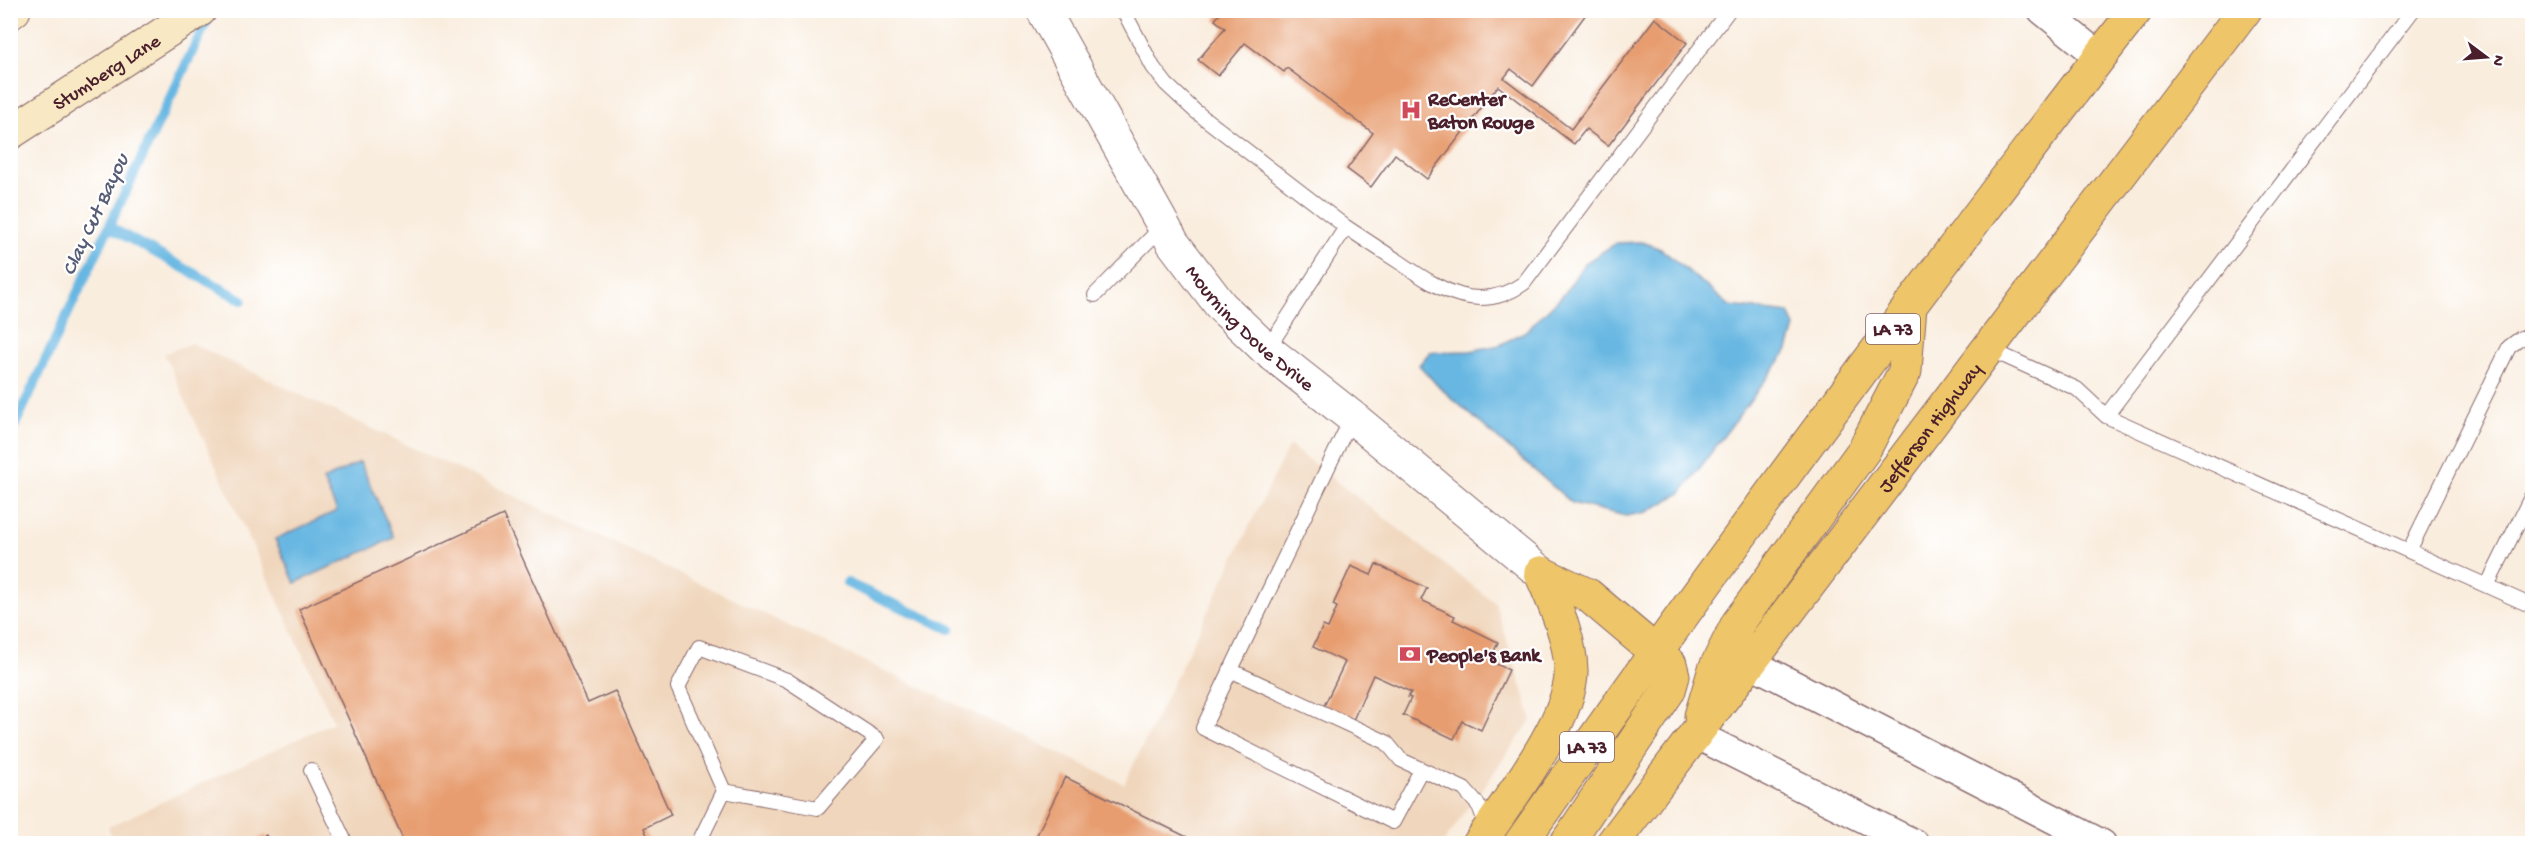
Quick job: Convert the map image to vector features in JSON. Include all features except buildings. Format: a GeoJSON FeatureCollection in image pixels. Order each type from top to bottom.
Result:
{"type":"FeatureCollection","features":[{"type":"Feature","properties":{"kind":"main road","name":"Stumberg Lane"},"geometry":{"type":"LineString","coordinates":[[10,133],[200,10]]}},
{"type":"Feature","properties":{"kind":"main road","name":"LA 73"},"geometry":{"type":"LineString","coordinates":[[1520,843],[1655,651],[1910,305],[2136,10]]}},
{"type":"Feature","properties":{"kind":"main road","name":"Jefferson Highway"},"geometry":{"type":"LineString","coordinates":[[1612,843],[2245,10]]}},
{"type":"Feature","properties":{"kind":"main road"},"geometry":{"type":"LineString","coordinates":[[1695,734],[1715,669],[1738,623],[1864,450],[1905,371],[1910,305]]}},
{"type":"Feature","properties":{"kind":"main road"},"geometry":{"type":"LineString","coordinates":[[1541,573],[1588,595],[1670,664],[1673,676],[1669,690],[1566,843]]}},
{"type":"Feature","properties":{"kind":"main road"},"geometry":{"type":"LineString","coordinates":[[1484,836],[1541,749],[1566,699],[1571,672],[1569,651],[1561,622],[1541,573]]}},
{"type":"Feature","properties":{"kind":"street","name":"Mourning Dove Drive"},"geometry":{"type":"LineString","coordinates":[[1043,10],[1173,243],[1221,306],[1267,350],[1541,573]]}},
{"type":"Feature","properties":{"kind":"street"},"geometry":{"type":"LineString","coordinates":[[2042,10],[2100,57]]}},
{"type":"Feature","properties":{"kind":"street"},"geometry":{"type":"LineString","coordinates":[[1751,663],[2102,843]]}},
{"type":"Feature","properties":{"kind":"street"},"geometry":{"type":"LineString","coordinates":[[1695,734],[1915,843]]}},
{"type":"Feature","properties":{"kind":"lane"},"geometry":{"type":"LineString","coordinates":[[1123,10],[1153,67],[1166,84],[1195,111],[1346,227],[1432,284],[1452,294],[1493,298],[1512,292],[1524,283],[1729,10]]}},
{"type":"Feature","properties":{"kind":"lane"},"geometry":{"type":"LineString","coordinates":[[2106,416],[2412,10]]}},
{"type":"Feature","properties":{"kind":"lane"},"geometry":{"type":"LineString","coordinates":[[1095,295],[1163,226]]}},
{"type":"Feature","properties":{"kind":"lane"},"geometry":{"type":"LineString","coordinates":[[1267,350],[1346,227]]}},
{"type":"Feature","properties":{"kind":"lane"},"geometry":{"type":"LineString","coordinates":[[2409,551],[2509,347],[2521,338],[2532,338]]}},
{"type":"Feature","properties":{"kind":"lane"},"geometry":{"type":"LineString","coordinates":[[1989,349],[2077,389],[2106,416],[2532,606]]}},
{"type":"Feature","properties":{"kind":"lane"},"geometry":{"type":"LineString","coordinates":[[1352,417],[1203,728],[1393,822],[1421,770]]}},
{"type":"Feature","properties":{"kind":"lane"},"geometry":{"type":"LineString","coordinates":[[2487,586],[2532,495]]}},
{"type":"Feature","properties":{"kind":"lane"},"geometry":{"type":"LineString","coordinates":[[699,646],[787,680],[877,739],[818,808],[724,791],[678,687],[699,646]]}},
{"type":"Feature","properties":{"kind":"lane"},"geometry":{"type":"LineString","coordinates":[[1230,670],[1386,742],[1401,760],[1464,789],[1479,806],[1484,836]]}},
{"type":"Feature","properties":{"kind":"lane"},"geometry":{"type":"LineString","coordinates":[[311,770],[346,843]]}},
{"type":"Feature","properties":{"kind":"lane"},"geometry":{"type":"LineString","coordinates":[[698,843],[724,791]]}},
{"type":"Feature","properties":{"kind":"shaded area"},"geometry":{"type":"Polygon","coordinates":[[[191,343],[1124,784],[1289,445],[1495,603],[1532,719],[1443,843],[115,844],[108,827],[334,722],[164,354],[191,343]]]}},
{"type":"Feature","properties":{"kind":"water"},"geometry":{"type":"Polygon","coordinates":[[[1642,242],[1661,249],[1730,306],[1789,313],[1795,327],[1788,350],[1681,493],[1647,512],[1626,516],[1572,503],[1438,386],[1419,365],[1430,352],[1470,351],[1500,345],[1526,331],[1565,293],[1584,264],[1616,243],[1642,242]]]}},
{"type":"Feature","properties":{"kind":"water"},"geometry":{"type":"Polygon","coordinates":[[[360,462],[394,538],[295,583],[275,539],[337,511],[323,480],[360,462]]]}},
{"type":"Feature","properties":{"kind":"waterway","name":"Clay Cut Bayou"},"geometry":{"type":"LineString","coordinates":[[10,435],[209,16]]}},
{"type":"Feature","properties":{"kind":"waterway"},"geometry":{"type":"LineString","coordinates":[[109,227],[242,300]]}},
{"type":"Feature","properties":{"kind":"waterway"},"geometry":{"type":"LineString","coordinates":[[847,583],[950,629]]}},
{"type":"Feature","properties":{"kind":"place","name":"ReCenter Baton Rouge"},"geometry":{"type":"Point","coordinates":[1411,110]}},
{"type":"Feature","properties":{"kind":"place","name":"People's Bank"},"geometry":{"type":"Point","coordinates":[1410,654]}}]}
